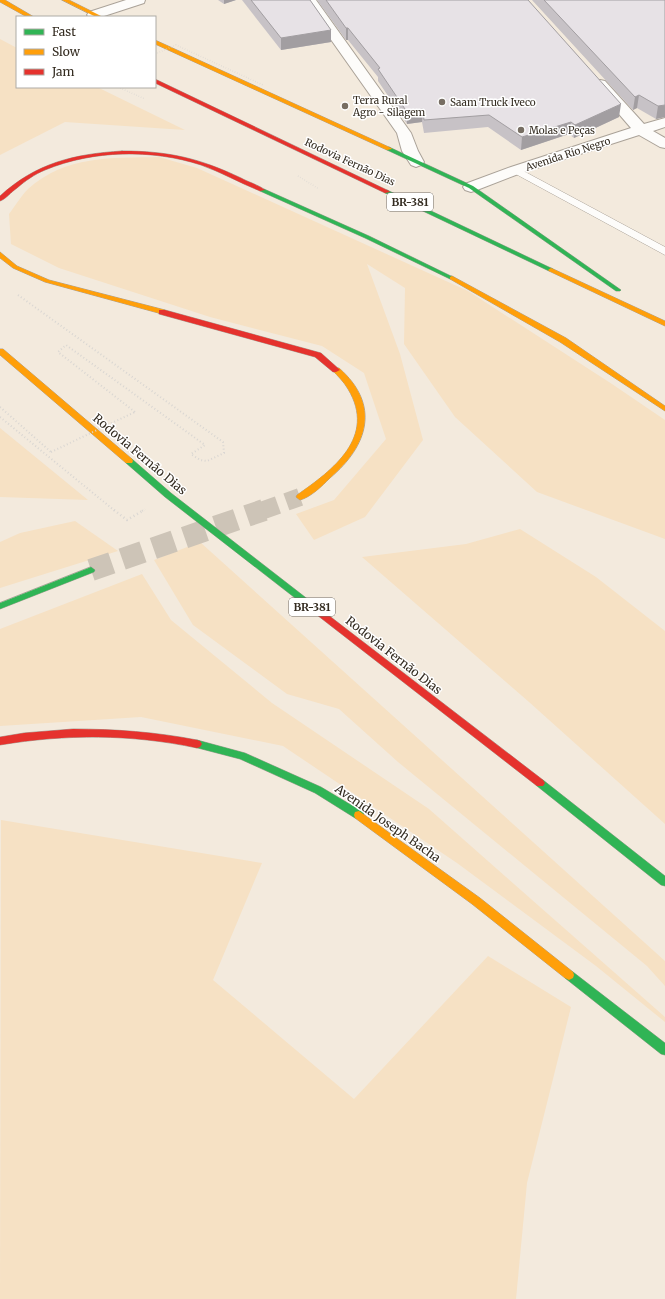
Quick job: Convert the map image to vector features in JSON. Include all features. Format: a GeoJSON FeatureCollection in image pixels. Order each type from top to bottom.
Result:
{"type":"FeatureCollection","features":[{"type":"Feature","properties":{"kind":"main road"},"geometry":{"type":"LineString","coordinates":[[1,0],[29,16]]}},
{"type":"Feature","properties":{"kind":"main road"},"geometry":{"type":"LineString","coordinates":[[65,0],[97,16]]}},
{"type":"Feature","properties":{"kind":"main road"},"geometry":{"type":"LineString","coordinates":[[0,8],[17,16]]}},
{"type":"Feature","properties":{"kind":"main road","name":"BR-381"},"geometry":{"type":"LineString","coordinates":[[156,42],[471,187],[665,323]]}},
{"type":"Feature","properties":{"kind":"main road","name":"Rodovia Fernão Dias"},"geometry":{"type":"LineString","coordinates":[[156,81],[665,323]]}},
{"type":"Feature","properties":{"kind":"main road"},"geometry":{"type":"LineString","coordinates":[[0,199],[17,184],[31,175],[62,162],[79,158],[110,153],[134,152],[170,155],[198,162],[393,250],[483,294],[568,342],[665,409]]}},
{"type":"Feature","properties":{"kind":"main road"},"geometry":{"type":"LineString","coordinates":[[0,254],[15,267],[47,281],[318,355],[333,366],[346,377],[355,390],[360,405],[362,419],[360,434],[355,448],[346,462],[334,475],[318,487],[300,497]]}},
{"type":"Feature","properties":{"kind":"main road","name":"Rodovia Fernão Dias"},"geometry":{"type":"LineString","coordinates":[[0,351],[168,495],[665,882]]}},
{"type":"Feature","properties":{"kind":"main road"},"geometry":{"type":"LineString","coordinates":[[0,606],[91,570]]}},
{"type":"Feature","properties":{"kind":"main road","name":"Avenida Joseph Bacha"},"geometry":{"type":"LineString","coordinates":[[0,741],[26,736],[118,732],[184,741],[242,756],[318,790],[353,811],[476,901],[665,1050]]}},
{"type":"Feature","properties":{"kind":"main road"},"geometry":{"type":"LineString","coordinates":[[632,855],[665,872]]}},
{"type":"Feature","properties":{"kind":"street"},"geometry":{"type":"LineString","coordinates":[[97,16],[139,0]]}},
{"type":"Feature","properties":{"kind":"street"},"geometry":{"type":"LineString","coordinates":[[310,0],[404,133],[410,151],[416,162]]}},
{"type":"Feature","properties":{"kind":"street"},"geometry":{"type":"LineString","coordinates":[[593,77],[641,130],[665,144]]}},
{"type":"Feature","properties":{"kind":"street","name":"Avenida Rio Negro"},"geometry":{"type":"LineString","coordinates":[[471,187],[516,170],[665,122]]}},
{"type":"Feature","properties":{"kind":"lane"},"geometry":{"type":"LineString","coordinates":[[516,170],[665,252]]}},
{"type":"Feature","properties":{"kind":"path"},"geometry":{"type":"LineString","coordinates":[[156,54],[176,45],[264,86]]}},
{"type":"Feature","properties":{"kind":"path"},"geometry":{"type":"LineString","coordinates":[[297,176],[323,192]]}},
{"type":"Feature","properties":{"kind":"path"},"geometry":{"type":"LineString","coordinates":[[0,407],[51,452],[135,412],[58,352],[66,345],[205,445],[191,454],[197,461],[206,463],[224,453],[223,442],[18,296],[20,292]]}},
{"type":"Feature","properties":{"kind":"path"},"geometry":{"type":"LineString","coordinates":[[0,417],[127,520]]}},
{"type":"Feature","properties":{"kind":"shaded area"},"geometry":{"type":"Polygon","coordinates":[[[0,39],[16,47],[16,88],[99,88],[185,130],[65,122],[0,155],[0,39]]]}},
{"type":"Feature","properties":{"kind":"shaded area"},"geometry":{"type":"Polygon","coordinates":[[[159,157],[197,168],[468,291],[665,420],[665,539],[537,492],[455,417],[404,344],[405,288],[367,264],[400,354],[423,440],[365,517],[314,540],[296,514],[334,500],[386,439],[364,373],[322,346],[210,317],[59,268],[11,244],[9,214],[25,192],[43,178],[73,164],[106,159],[159,157]]]}},
{"type":"Feature","properties":{"kind":"shaded area"},"geometry":{"type":"Polygon","coordinates":[[[0,428],[88,500],[0,497],[0,428]]]}},
{"type":"Feature","properties":{"kind":"shaded area"},"geometry":{"type":"Polygon","coordinates":[[[75,521],[118,551],[0,588],[0,542],[20,533],[75,521]]]}},
{"type":"Feature","properties":{"kind":"shaded area"},"geometry":{"type":"Polygon","coordinates":[[[520,529],[596,577],[665,631],[665,824],[529,702],[362,557],[466,544],[520,529]]]}},
{"type":"Feature","properties":{"kind":"shaded area"},"geometry":{"type":"Polygon","coordinates":[[[200,542],[665,961],[665,986],[647,966],[398,762],[339,709],[287,694],[193,625],[154,560],[200,542]]]}},
{"type":"Feature","properties":{"kind":"shaded area"},"geometry":{"type":"Polygon","coordinates":[[[142,574],[171,620],[272,703],[429,809],[665,1017],[665,1022],[596,966],[457,863],[283,746],[141,717],[0,726],[0,629],[142,574]]]}},
{"type":"Feature","properties":{"kind":"shaded area"},"geometry":{"type":"Polygon","coordinates":[[[1,820],[262,863],[213,980],[354,1099],[488,956],[571,1007],[527,1183],[516,1299],[0,1299],[1,820]]]}},
{"type":"Feature","properties":{"kind":"building"},"geometry":{"type":"Polygon","coordinates":[[[251,0],[310,0],[331,30],[281,38],[251,0]]]}},
{"type":"Feature","properties":{"kind":"building"},"geometry":{"type":"Polygon","coordinates":[[[326,0],[528,0],[621,104],[575,125],[571,122],[522,137],[489,115],[424,120],[423,109],[407,112],[378,69],[380,68],[348,28],[346,28],[326,0]]]}},
{"type":"Feature","properties":{"kind":"building"},"geometry":{"type":"Polygon","coordinates":[[[544,0],[665,0],[665,105],[658,106],[639,95],[635,97],[544,0]]]}},
{"type":"Feature","properties":{"kind":"tunnel"},"geometry":{"type":"LineString","coordinates":[[261,511],[300,497]]}},
{"type":"Feature","properties":{"kind":"tunnel"},"geometry":{"type":"LineString","coordinates":[[91,570],[264,510]]}},
{"type":"Feature","properties":{"kind":"traffic: fast"},"geometry":{"type":"LineString","coordinates":[[389,149],[471,187]]}},
{"type":"Feature","properties":{"kind":"traffic: fast"},"geometry":{"type":"LineString","coordinates":[[471,187],[618,290]]}},
{"type":"Feature","properties":{"kind":"traffic: fast"},"geometry":{"type":"LineString","coordinates":[[262,190],[367,237],[452,278]]}},
{"type":"Feature","properties":{"kind":"traffic: fast"},"geometry":{"type":"LineString","coordinates":[[387,192],[551,270]]}},
{"type":"Feature","properties":{"kind":"traffic: fast"},"geometry":{"type":"LineString","coordinates":[[129,461],[168,495],[320,613]]}},
{"type":"Feature","properties":{"kind":"traffic: fast"},"geometry":{"type":"LineString","coordinates":[[0,606],[91,570]]}},
{"type":"Feature","properties":{"kind":"traffic: fast"},"geometry":{"type":"LineString","coordinates":[[197,744],[242,756],[318,790],[359,815]]}},
{"type":"Feature","properties":{"kind":"traffic: fast"},"geometry":{"type":"LineString","coordinates":[[540,783],[665,882]]}},
{"type":"Feature","properties":{"kind":"traffic: fast"},"geometry":{"type":"LineString","coordinates":[[569,975],[665,1050]]}},
{"type":"Feature","properties":{"kind":"traffic: slow"},"geometry":{"type":"LineString","coordinates":[[1,0],[29,16]]}},
{"type":"Feature","properties":{"kind":"traffic: slow"},"geometry":{"type":"LineString","coordinates":[[65,0],[98,16]]}},
{"type":"Feature","properties":{"kind":"traffic: slow"},"geometry":{"type":"LineString","coordinates":[[156,42],[389,149]]}},
{"type":"Feature","properties":{"kind":"traffic: slow"},"geometry":{"type":"LineString","coordinates":[[0,254],[15,267],[47,281],[162,312]]}},
{"type":"Feature","properties":{"kind":"traffic: slow"},"geometry":{"type":"LineString","coordinates":[[551,270],[665,324]]}},
{"type":"Feature","properties":{"kind":"traffic: slow"},"geometry":{"type":"LineString","coordinates":[[452,278],[563,340],[665,409]]}},
{"type":"Feature","properties":{"kind":"traffic: slow"},"geometry":{"type":"LineString","coordinates":[[0,351],[129,461]]}},
{"type":"Feature","properties":{"kind":"traffic: slow"},"geometry":{"type":"LineString","coordinates":[[300,497],[324,480],[336,469],[355,446],[360,433],[362,419],[359,403],[355,393],[336,370]]}},
{"type":"Feature","properties":{"kind":"traffic: slow"},"geometry":{"type":"LineString","coordinates":[[359,815],[476,901],[569,975]]}},
{"type":"Feature","properties":{"kind":"traffic: jam"},"geometry":{"type":"LineString","coordinates":[[156,81],[387,192]]}},
{"type":"Feature","properties":{"kind":"traffic: jam"},"geometry":{"type":"LineString","coordinates":[[0,199],[31,175],[60,162],[80,157],[122,153],[144,153],[185,159],[203,164],[262,190]]}},
{"type":"Feature","properties":{"kind":"traffic: jam"},"geometry":{"type":"LineString","coordinates":[[162,312],[318,355],[336,370]]}},
{"type":"Feature","properties":{"kind":"traffic: jam"},"geometry":{"type":"LineString","coordinates":[[320,613],[540,783]]}},
{"type":"Feature","properties":{"kind":"traffic: jam"},"geometry":{"type":"LineString","coordinates":[[0,741],[48,734],[99,732],[124,733],[174,739],[197,744]]}},
{"type":"Feature","properties":{"kind":"place","name":"Saam Truck Iveco"},"geometry":{"type":"Point","coordinates":[442,102]}},
{"type":"Feature","properties":{"kind":"place","name":"Terra Rural Agro - Silagem"},"geometry":{"type":"Point","coordinates":[345,106]}},
{"type":"Feature","properties":{"kind":"place","name":"Molas e Peças"},"geometry":{"type":"Point","coordinates":[521,130]}}]}
